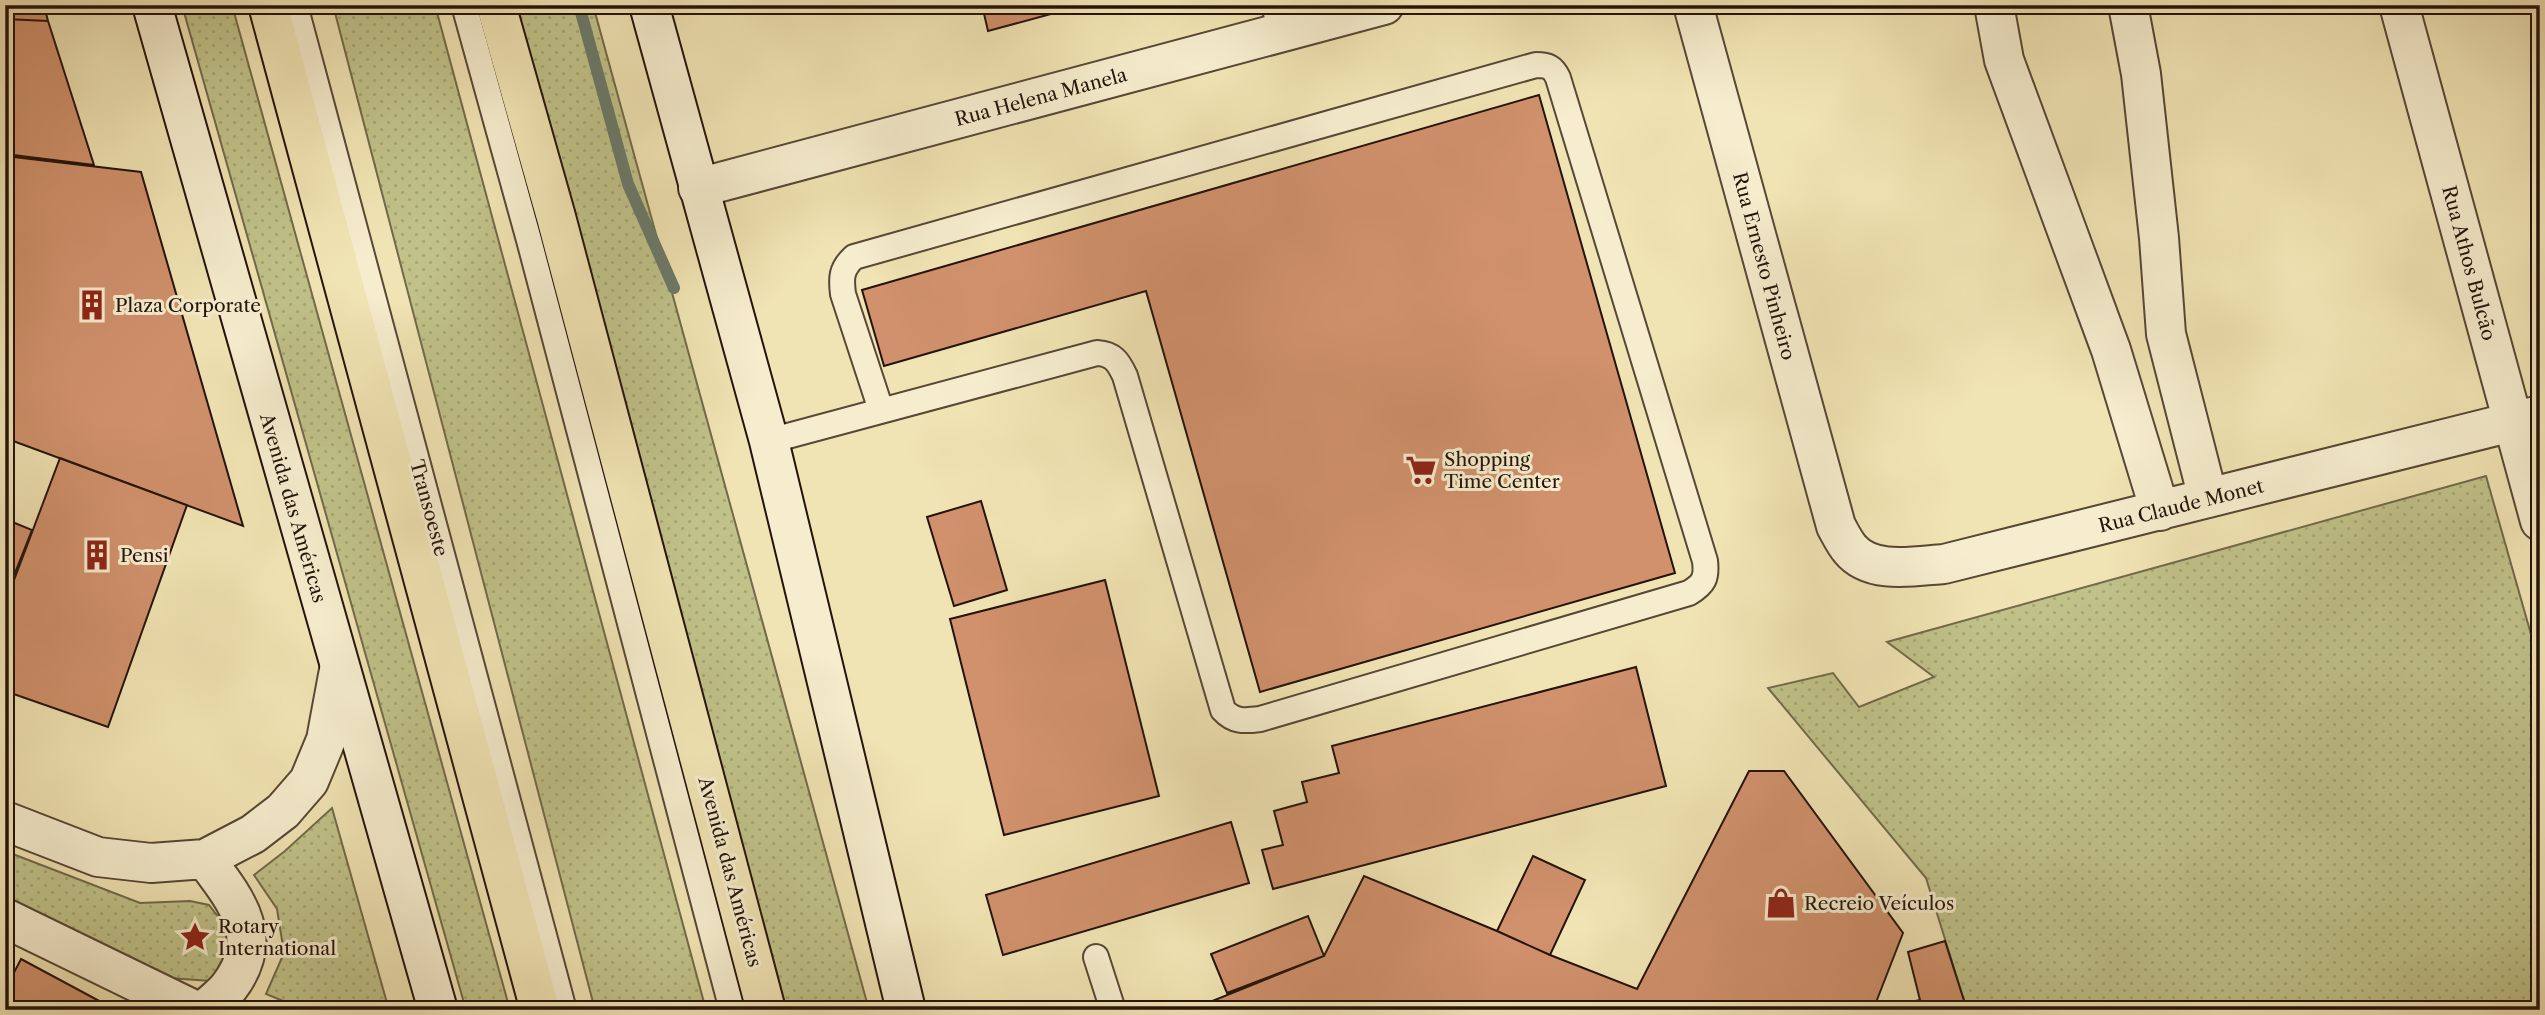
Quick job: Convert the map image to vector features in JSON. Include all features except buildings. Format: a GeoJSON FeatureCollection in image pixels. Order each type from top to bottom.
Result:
{"type":"FeatureCollection","features":[{"type":"Feature","properties":{"kind":"highway"},"geometry":{"type":"LineString","coordinates":[[268,5],[540,1010]]}},
{"type":"Feature","properties":{"kind":"highway","name":"Avenida das Américas"},"geometry":{"type":"LineString","coordinates":[[496,5],[556,217],[766,1010]]}},
{"type":"Feature","properties":{"kind":"street","name":"Avenida das Américas"},"geometry":{"type":"LineString","coordinates":[[152,5],[339,670],[438,1010]]}},
{"type":"Feature","properties":{"kind":"street"},"geometry":{"type":"LineString","coordinates":[[649,5],[769,441],[906,1010]]}},
{"type":"Feature","properties":{"kind":"street","name":"Rua Helena Manela"},"geometry":{"type":"LineString","coordinates":[[698,188],[1277,19],[1384,5]]}},
{"type":"Feature","properties":{"kind":"street","name":"Rua Ernesto Pinheiro"},"geometry":{"type":"LineString","coordinates":[[1693,5],[1836,526]]}},
{"type":"Feature","properties":{"kind":"street"},"geometry":{"type":"LineString","coordinates":[[1994,5],[2004,60],[2111,350],[2160,511]]}},
{"type":"Feature","properties":{"kind":"street"},"geometry":{"type":"LineString","coordinates":[[2128,5],[2141,74],[2159,238],[2166,334],[2208,498]]}},
{"type":"Feature","properties":{"kind":"street","name":"Rua Athos Bulcão"},"geometry":{"type":"LineString","coordinates":[[2399,5],[2526,419],[2540,521]]}},
{"type":"Feature","properties":{"kind":"street"},"geometry":{"type":"LineString","coordinates":[[2111,350],[2166,334]]}},
{"type":"Feature","properties":{"kind":"street","name":"Rua Claude Monet"},"geometry":{"type":"LineString","coordinates":[[1836,526],[1851,551],[1875,565],[1902,567],[1944,564],[2526,419]]}},
{"type":"Feature","properties":{"kind":"street"},"geometry":{"type":"LineString","coordinates":[[5,821],[98,857],[151,863],[205,859],[253,834],[283,811],[309,781],[326,740],[339,670]]}},
{"type":"Feature","properties":{"kind":"street"},"geometry":{"type":"LineString","coordinates":[[205,859],[236,899],[248,931],[244,960],[229,987],[205,1010]]}},
{"type":"Feature","properties":{"kind":"street"},"geometry":{"type":"LineString","coordinates":[[5,918],[194,1010]]}},
{"type":"Feature","properties":{"kind":"lane","name":"Transoeste"},"geometry":{"type":"LineString","coordinates":[[295,5],[564,1010]]}},
{"type":"Feature","properties":{"kind":"lane"},"geometry":{"type":"LineString","coordinates":[[464,5],[529,240],[732,1010]]}},
{"type":"Feature","properties":{"kind":"lane"},"geometry":{"type":"LineString","coordinates":[[769,441],[1097,353],[1110,354],[1118,362],[1125,376],[1223,710],[1231,718],[1244,721],[1260,719],[1689,593],[1702,586],[1707,575],[1705,561],[1558,78],[1554,70],[1547,65],[1536,65],[854,257],[845,266],[841,279],[843,294],[881,410]]}},
{"type":"Feature","properties":{"kind":"lane"},"geometry":{"type":"LineString","coordinates":[[1096,957],[1113,1010]]}},
{"type":"Feature","properties":{"kind":"green space"},"geometry":{"type":"Polygon","coordinates":[[[182,5],[232,5],[510,1010],[466,1010],[182,5]]]}},
{"type":"Feature","properties":{"kind":"green space"},"geometry":{"type":"Polygon","coordinates":[[[333,5],[435,5],[706,1010],[595,1010],[333,5]]]}},
{"type":"Feature","properties":{"kind":"green space"},"geometry":{"type":"Polygon","coordinates":[[[507,5],[593,5],[869,1010],[783,1010],[507,5]]]}},
{"type":"Feature","properties":{"kind":"green space"},"geometry":{"type":"Polygon","coordinates":[[[2486,476],[2540,666],[2540,1010],[1967,1010],[1926,878],[1768,688],[1833,673],[1859,707],[1934,677],[1887,642],[2486,476]]]}},
{"type":"Feature","properties":{"kind":"green space"},"geometry":{"type":"Polygon","coordinates":[[[332,808],[389,1010],[305,1010],[266,994],[284,953],[277,909],[254,875],[332,808]]]}},
{"type":"Feature","properties":{"kind":"green space"},"geometry":{"type":"Polygon","coordinates":[[[5,851],[140,903],[190,901],[209,905],[233,936],[229,964],[211,981],[168,978],[5,904],[5,851]]]}},
{"type":"Feature","properties":{"kind":"waterway"},"geometry":{"type":"LineString","coordinates":[[579,5],[628,184],[674,288]]}},
{"type":"Feature","properties":{"kind":"place","name":"Plaza Corporate"},"geometry":{"type":"Point","coordinates":[92,305]}},
{"type":"Feature","properties":{"kind":"place","name":"Shopping Time Center"},"geometry":{"type":"Point","coordinates":[1421,470]}},
{"type":"Feature","properties":{"kind":"place","name":"Pensi"},"geometry":{"type":"Point","coordinates":[97,555]}},
{"type":"Feature","properties":{"kind":"place","name":"Recreio Veículos"},"geometry":{"type":"Point","coordinates":[1781,903]}},
{"type":"Feature","properties":{"kind":"place","name":"Rotary International"},"geometry":{"type":"Point","coordinates":[195,937]}}]}
